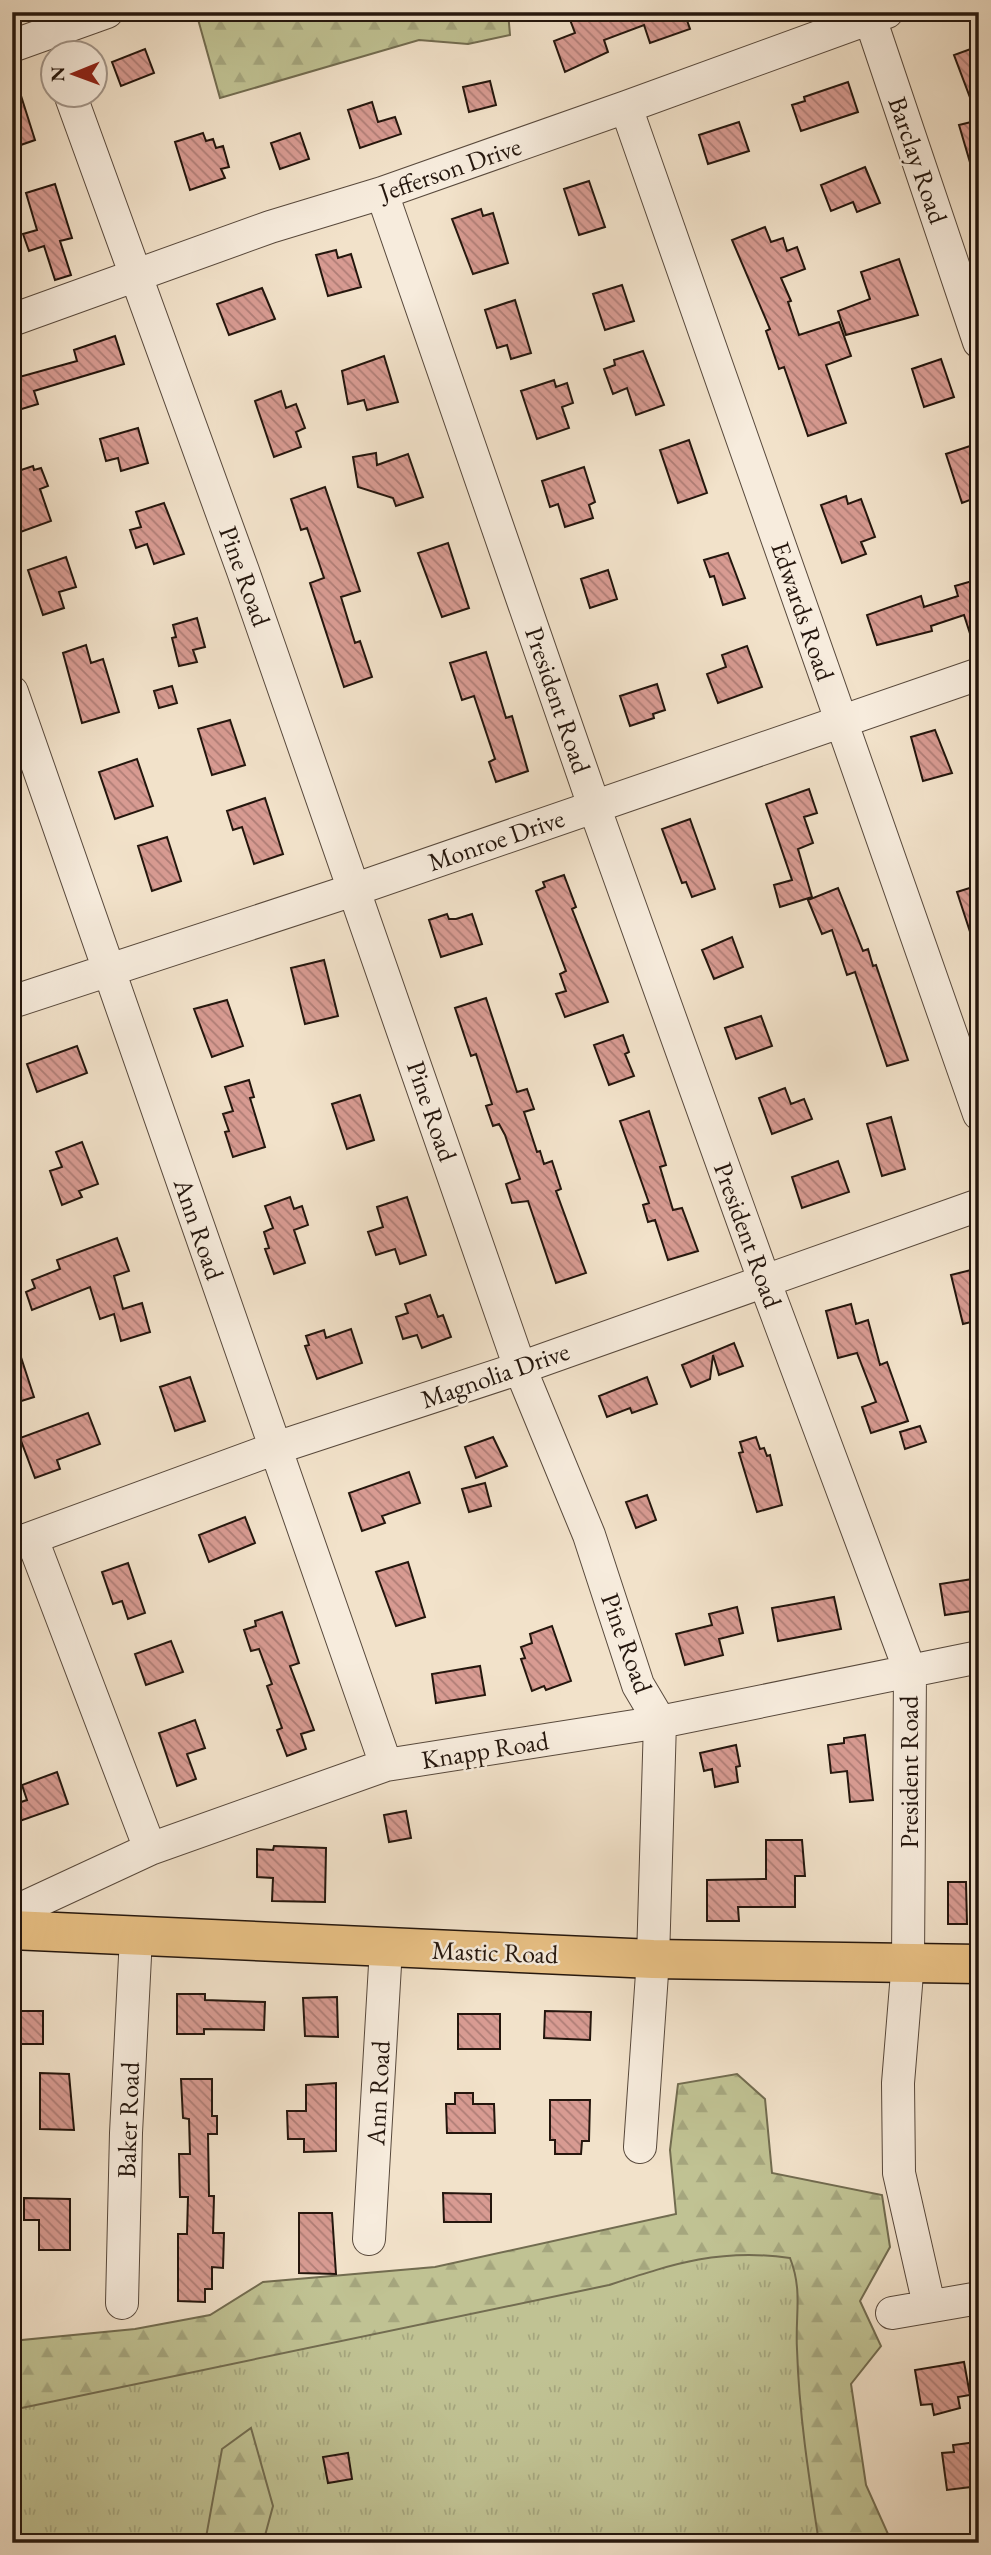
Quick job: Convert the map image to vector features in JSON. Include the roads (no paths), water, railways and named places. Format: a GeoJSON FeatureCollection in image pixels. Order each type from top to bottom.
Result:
{"type":"FeatureCollection","features":[{"type":"Feature","properties":{"kind":"main road","name":"Mastic Road"},"geometry":{"type":"LineString","coordinates":[[12,1930],[653,1959],[979,1964]]}},
{"type":"Feature","properties":{"kind":"street"},"geometry":{"type":"LineString","coordinates":[[12,46],[107,12]]}},
{"type":"Feature","properties":{"kind":"street","name":"Jefferson Drive"},"geometry":{"type":"LineString","coordinates":[[12,320],[138,277],[270,227],[382,193],[879,15]]}},
{"type":"Feature","properties":{"kind":"street","name":"Barclay Road"},"geometry":{"type":"LineString","coordinates":[[879,15],[979,342]]}},
{"type":"Feature","properties":{"kind":"street","name":"Edwards Road"},"geometry":{"type":"LineString","coordinates":[[626,107],[979,1114]]}},
{"type":"Feature","properties":{"kind":"street","name":"Pine Road"},"geometry":{"type":"LineString","coordinates":[[75,108],[356,889],[520,1368],[589,1535],[638,1685],[660,1721],[653,1959],[640,2147]]}},
{"type":"Feature","properties":{"kind":"street","name":"President Road"},"geometry":{"type":"LineString","coordinates":[[382,193],[594,806],[764,1280],[910,1671],[908,1961],[898,2083],[899,2173],[929,2305]]}},
{"type":"Feature","properties":{"kind":"street","name":"Monroe Drive"},"geometry":{"type":"LineString","coordinates":[[12,1002],[108,968],[356,889],[979,674]]}},
{"type":"Feature","properties":{"kind":"street","name":"Ann Road"},"geometry":{"type":"LineString","coordinates":[[12,692],[386,1765]]}},
{"type":"Feature","properties":{"kind":"street","name":"Magnolia Drive"},"geometry":{"type":"LineString","coordinates":[[22,1542],[276,1448],[520,1368],[979,1205]]}},
{"type":"Feature","properties":{"kind":"street"},"geometry":{"type":"LineString","coordinates":[[22,1542],[150,1849]]}},
{"type":"Feature","properties":{"kind":"street","name":"Knapp Road"},"geometry":{"type":"LineString","coordinates":[[12,1913],[150,1849],[386,1765],[660,1721],[979,1657]]}},
{"type":"Feature","properties":{"kind":"street","name":"Baker Road"},"geometry":{"type":"LineString","coordinates":[[122,2303],[126,2133],[136,1937]]}},
{"type":"Feature","properties":{"kind":"street","name":"Ann Road"},"geometry":{"type":"LineString","coordinates":[[369,2239],[386,1948]]}},
{"type":"Feature","properties":{"kind":"street"},"geometry":{"type":"LineString","coordinates":[[892,2313],[979,2298]]}}]}
